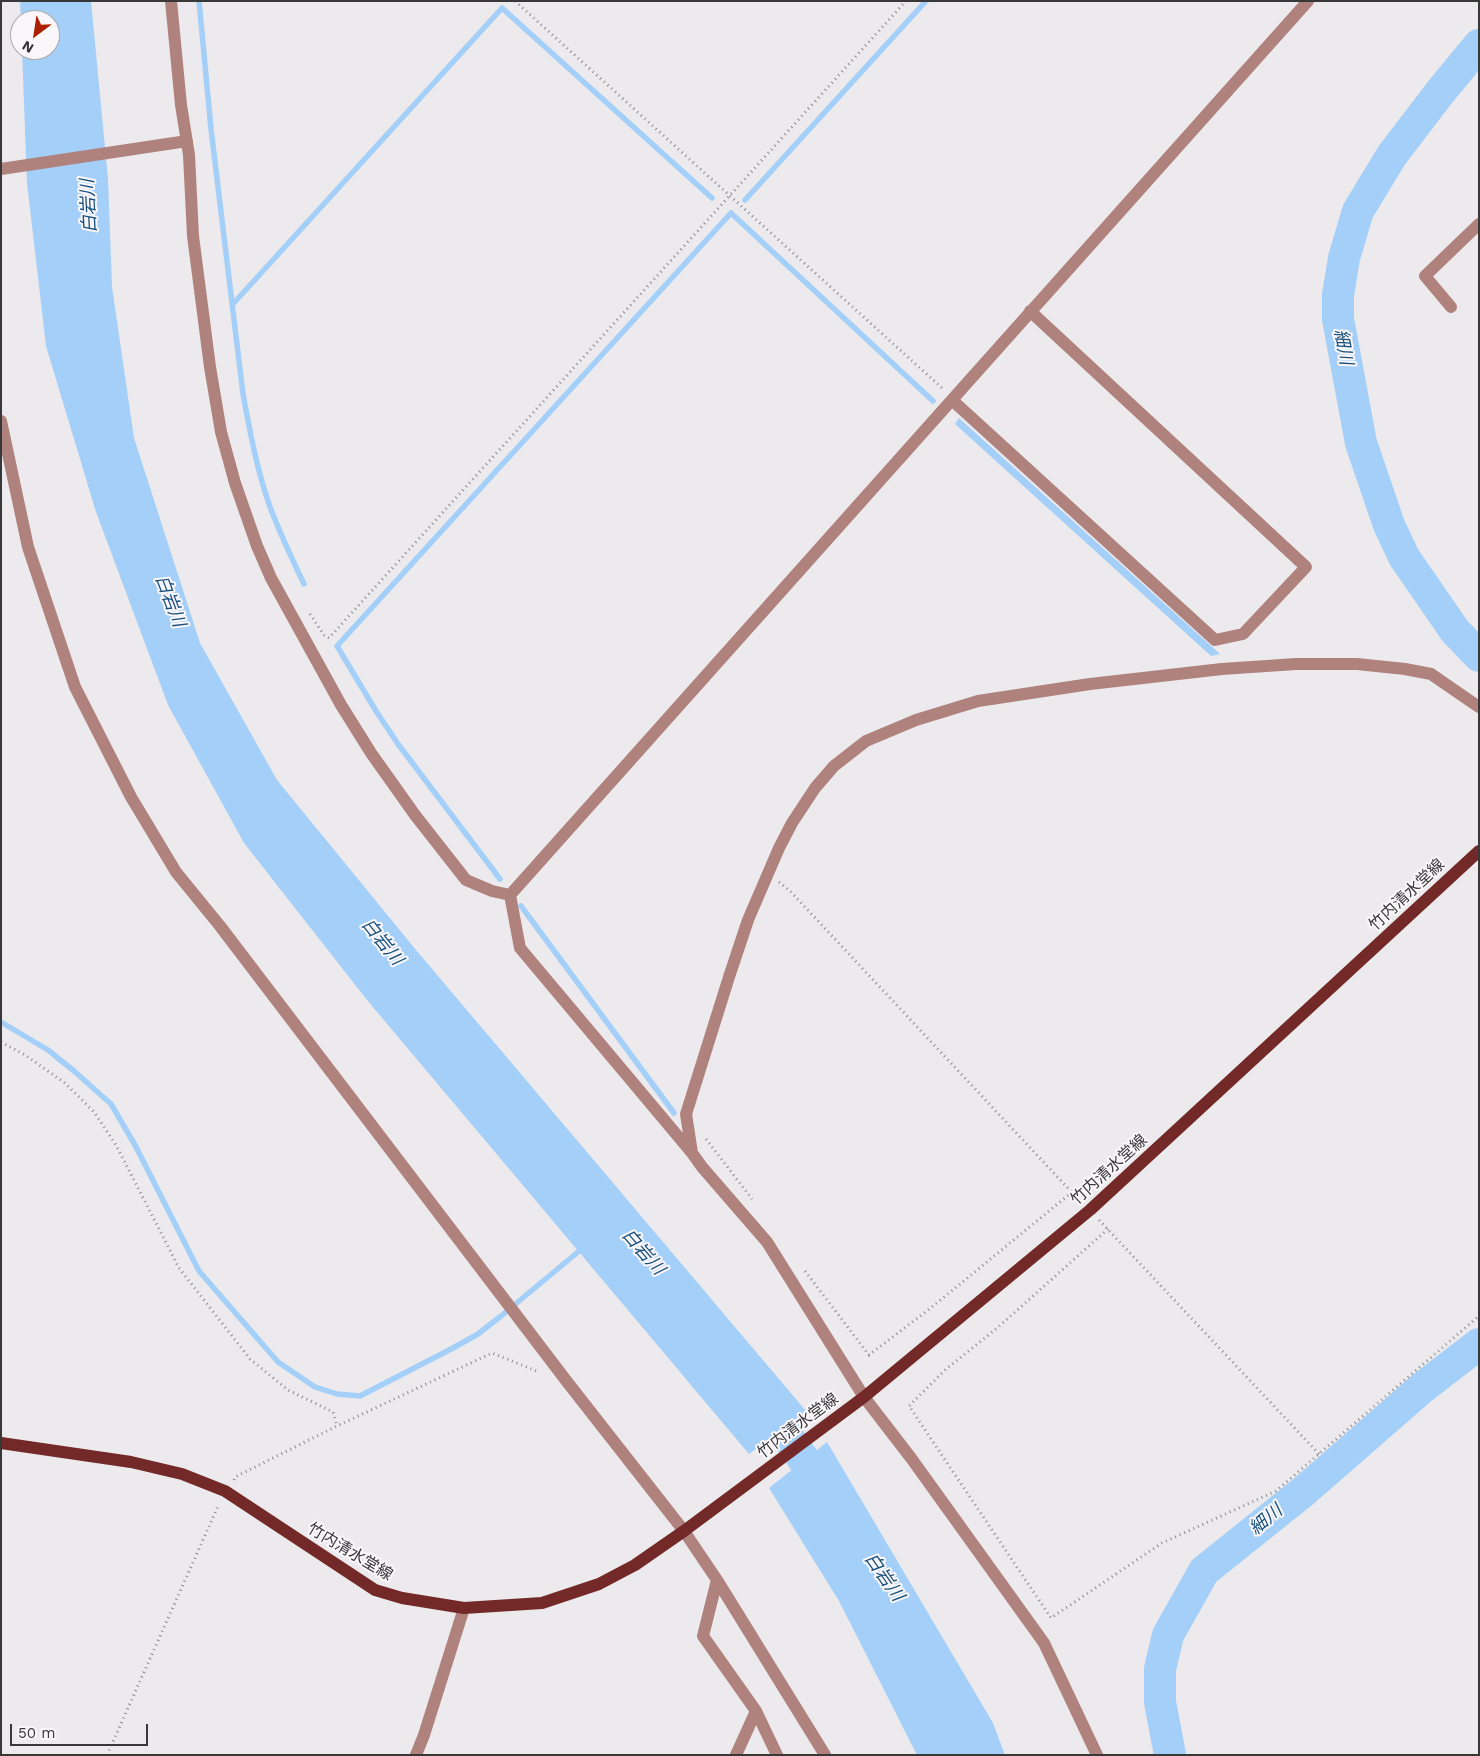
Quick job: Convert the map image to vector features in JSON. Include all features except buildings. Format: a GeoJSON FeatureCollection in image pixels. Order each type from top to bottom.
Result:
{"type":"FeatureCollection","features":[{"type":"Feature","properties":{"kind":"main road","name":"竹内清水堂線"},"geometry":{"type":"LineString","coordinates":[[1,1443],[131,1462],[182,1474],[225,1491],[375,1590],[402,1598],[464,1608],[542,1603],[599,1584],[635,1564],[684,1531],[864,1397],[1090,1210],[1479,851]]}},
{"type":"Feature","properties":{"kind":"street"},"geometry":{"type":"LineString","coordinates":[[171,1],[181,105],[189,155],[193,236],[210,366],[220,423],[235,484],[256,546],[271,578],[340,705],[370,753],[415,815],[466,880],[492,891],[510,894]]}},
{"type":"Feature","properties":{"kind":"street"},"geometry":{"type":"LineString","coordinates":[[510,894],[1308,1]]}},
{"type":"Feature","properties":{"kind":"street"},"geometry":{"type":"LineString","coordinates":[[1,169],[186,141]]}},
{"type":"Feature","properties":{"kind":"street"},"geometry":{"type":"LineString","coordinates":[[1450,307],[1425,276],[1479,224]]}},
{"type":"Feature","properties":{"kind":"street"},"geometry":{"type":"LineString","coordinates":[[952,400],[1214,640],[1243,634],[1306,566],[1030,311]]}},
{"type":"Feature","properties":{"kind":"street"},"geometry":{"type":"LineString","coordinates":[[1,422],[28,547],[76,687],[131,797],[176,872],[220,926],[568,1383],[684,1531],[717,1580],[825,1755]]}},
{"type":"Feature","properties":{"kind":"street"},"geometry":{"type":"LineString","coordinates":[[692,1153],[686,1114],[728,977],[748,920],[792,822],[815,788],[834,766],[866,741],[916,720],[978,701],[1090,684],[1222,669],[1296,664],[1357,664],[1431,674],[1479,707]]}},
{"type":"Feature","properties":{"kind":"street"},"geometry":{"type":"LineString","coordinates":[[510,894],[520,948],[702,1167],[767,1242],[864,1397],[912,1458],[1044,1642],[1097,1755]]}},
{"type":"Feature","properties":{"kind":"street"},"geometry":{"type":"LineString","coordinates":[[717,1580],[703,1636],[756,1711],[777,1755]]}},
{"type":"Feature","properties":{"kind":"street"},"geometry":{"type":"LineString","coordinates":[[416,1755],[464,1608]]}},
{"type":"Feature","properties":{"kind":"street"},"geometry":{"type":"LineString","coordinates":[[736,1755],[756,1711]]}},
{"type":"Feature","properties":{"kind":"path"},"geometry":{"type":"LineString","coordinates":[[515,1],[948,393],[952,400]]}},
{"type":"Feature","properties":{"kind":"path"},"geometry":{"type":"LineString","coordinates":[[306,607],[324,635],[329,638],[906,1]]}},
{"type":"Feature","properties":{"kind":"path"},"geometry":{"type":"LineString","coordinates":[[790,891],[1071,1193],[1090,1210],[1319,1454]]}},
{"type":"Feature","properties":{"kind":"path"},"geometry":{"type":"LineString","coordinates":[[1,1042],[26,1055],[65,1083],[94,1112],[116,1145],[179,1268],[250,1359],[288,1390],[332,1412],[337,1426]]}},
{"type":"Feature","properties":{"kind":"path"},"geometry":{"type":"LineString","coordinates":[[704,1137],[755,1203]]}},
{"type":"Feature","properties":{"kind":"path"},"geometry":{"type":"LineString","coordinates":[[805,1270],[869,1355],[932,1307],[1071,1193]]}},
{"type":"Feature","properties":{"kind":"path"},"geometry":{"type":"LineString","coordinates":[[1108,1229],[996,1329],[945,1370],[909,1406],[1051,1618],[1162,1543],[1276,1491],[1479,1316]]}},
{"type":"Feature","properties":{"kind":"path"},"geometry":{"type":"LineString","coordinates":[[107,1755],[225,1491],[236,1477],[337,1426],[492,1353],[543,1373]]}},
{"type":"Feature","properties":{"kind":"water"},"geometry":{"type":"Polygon","coordinates":[[[20,1],[91,1],[108,179],[112,287],[134,438],[200,643],[277,780],[416,950],[806,1411],[749,1454],[367,1000],[244,843],[168,705],[96,512],[46,346],[27,183],[22,60],[60,60],[60,10],[20,10],[20,1]]]}},
{"type":"Feature","properties":{"kind":"water"},"geometry":{"type":"Polygon","coordinates":[[[959,418],[1220,654],[1211,656],[955,424],[959,418]]]}},
{"type":"Feature","properties":{"kind":"water"},"geometry":{"type":"Polygon","coordinates":[[[827,1442],[993,1723],[1005,1755],[917,1755],[839,1601],[769,1488],[827,1442]]]}},
{"type":"Feature","properties":{"kind":"waterway"},"geometry":{"type":"LineString","coordinates":[[199,1],[211,129],[243,394],[254,451],[265,493],[304,584]]}},
{"type":"Feature","properties":{"kind":"waterway"},"geometry":{"type":"LineString","coordinates":[[745,200],[926,1]]}},
{"type":"Feature","properties":{"kind":"waterway"},"geometry":{"type":"LineString","coordinates":[[232,305],[502,8],[712,198]]}},
{"type":"Feature","properties":{"kind":"waterway","name":"細川"},"geometry":{"type":"LineString","coordinates":[[1479,45],[1392,155],[1358,211],[1344,258],[1338,295],[1338,319],[1361,443],[1389,525],[1404,557],[1455,631],[1479,656]]}},
{"type":"Feature","properties":{"kind":"waterway"},"geometry":{"type":"LineString","coordinates":[[500,879],[398,744],[337,646],[731,213],[933,401]]}},
{"type":"Feature","properties":{"kind":"waterway"},"geometry":{"type":"LineString","coordinates":[[521,906],[674,1113]]}},
{"type":"Feature","properties":{"kind":"waterway"},"geometry":{"type":"LineString","coordinates":[[1,1022],[48,1050],[111,1104],[135,1145],[199,1271],[278,1362],[315,1387],[337,1394],[360,1396],[453,1348],[478,1334],[584,1247]]}},
{"type":"Feature","properties":{"kind":"waterway","name":"細川"},"geometry":{"type":"LineString","coordinates":[[1170,1755],[1160,1702],[1160,1669],[1168,1635],[1204,1571],[1304,1491],[1422,1388],[1479,1344]]}},
{"type":"Feature","properties":{"kind":"waterway","name":"白岩川"},"geometry":{"type":"LineString","coordinates":[[757,1393],[829,1496]]}}]}
